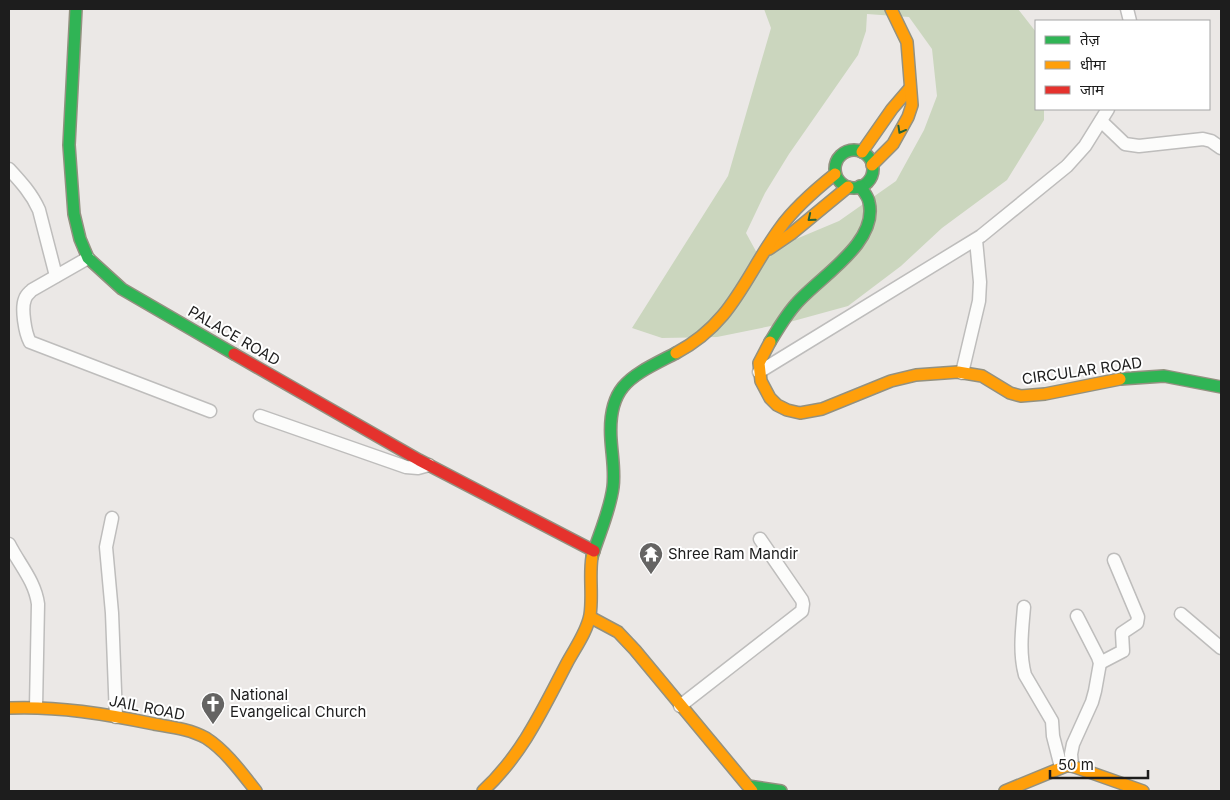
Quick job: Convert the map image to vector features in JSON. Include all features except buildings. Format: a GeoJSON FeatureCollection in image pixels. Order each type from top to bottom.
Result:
{"type":"FeatureCollection","features":[{"type":"Feature","properties":{"kind":"main road","name":"PALACE ROAD"},"geometry":{"type":"LineString","coordinates":[[76,9],[69,146],[74,214],[80,239],[88,258],[122,289],[428,465],[594,551]]}},
{"type":"Feature","properties":{"kind":"main road"},"geometry":{"type":"LineString","coordinates":[[872,165],[893,144],[908,117],[912,104],[907,42],[891,9]]}},
{"type":"Feature","properties":{"kind":"main road"},"geometry":{"type":"LineString","coordinates":[[862,152],[892,109],[910,88]]}},
{"type":"Feature","properties":{"kind":"main road"},"geometry":{"type":"LineString","coordinates":[[853,150],[862,152],[869,157],[872,165],[870,178],[860,186],[842,184],[835,174],[835,165],[838,157],[845,152],[853,150]]}},
{"type":"Feature","properties":{"kind":"main road"},"geometry":{"type":"LineString","coordinates":[[484,791],[517,756],[537,722],[590,617],[590,570],[613,488],[615,471],[611,423],[616,396],[635,376],[690,346],[714,326],[736,300],[762,253],[781,226],[808,197],[835,174]]}},
{"type":"Feature","properties":{"kind":"main road"},"geometry":{"type":"LineString","coordinates":[[762,253],[791,234],[848,186]]}},
{"type":"Feature","properties":{"kind":"main road"},"geometry":{"type":"LineString","coordinates":[[759,372],[759,363],[767,346],[796,304],[866,234],[869,201],[860,186]]}},
{"type":"Feature","properties":{"kind":"main road","name":"CIRCULAR ROAD"},"geometry":{"type":"LineString","coordinates":[[759,372],[760,381],[770,398],[787,410],[800,413],[822,408],[891,381],[916,375],[962,372],[982,376],[1010,393],[1021,396],[1044,394],[1124,378],[1146,376],[1164,376],[1221,387]]}},
{"type":"Feature","properties":{"kind":"main road"},"geometry":{"type":"LineString","coordinates":[[590,617],[618,632],[636,650],[680,706],[750,788],[781,791]]}},
{"type":"Feature","properties":{"kind":"main road","name":"JAIL ROAD"},"geometry":{"type":"LineString","coordinates":[[9,708],[36,707],[116,717],[187,731],[214,744],[256,791]]}},
{"type":"Feature","properties":{"kind":"main road"},"geometry":{"type":"LineString","coordinates":[[1005,791],[1067,766],[1143,791]]}},
{"type":"Feature","properties":{"kind":"street"},"geometry":{"type":"LineString","coordinates":[[759,372],[976,240],[1067,166],[1085,146],[1107,110]]}},
{"type":"Feature","properties":{"kind":"street"},"geometry":{"type":"LineString","coordinates":[[1100,121],[1125,144],[1139,146],[1203,139],[1211,141],[1221,148]]}},
{"type":"Feature","properties":{"kind":"street"},"geometry":{"type":"LineString","coordinates":[[9,169],[23,184],[39,210],[56,276]]}},
{"type":"Feature","properties":{"kind":"street"},"geometry":{"type":"LineString","coordinates":[[962,372],[978,300],[980,282],[976,240]]}},
{"type":"Feature","properties":{"kind":"street"},"geometry":{"type":"LineString","coordinates":[[88,258],[32,290],[25,297],[26,331],[30,342],[210,411]]}},
{"type":"Feature","properties":{"kind":"street"},"geometry":{"type":"LineString","coordinates":[[260,416],[406,467],[418,468],[428,465]]}},
{"type":"Feature","properties":{"kind":"street"},"geometry":{"type":"LineString","coordinates":[[112,518],[106,547],[112,613],[116,717]]}},
{"type":"Feature","properties":{"kind":"street"},"geometry":{"type":"LineString","coordinates":[[680,706],[802,611],[802,600],[760,539]]}},
{"type":"Feature","properties":{"kind":"street"},"geometry":{"type":"LineString","coordinates":[[9,544],[35,586],[37,595],[36,707]]}},
{"type":"Feature","properties":{"kind":"street"},"geometry":{"type":"LineString","coordinates":[[1100,663],[1123,651],[1122,633],[1137,622],[1138,617],[1114,560]]}},
{"type":"Feature","properties":{"kind":"street"},"geometry":{"type":"LineString","coordinates":[[1024,607],[1021,641],[1025,675],[1052,721],[1053,736],[1067,766]]}},
{"type":"Feature","properties":{"kind":"street"},"geometry":{"type":"LineString","coordinates":[[1181,614],[1221,648]]}},
{"type":"Feature","properties":{"kind":"street"},"geometry":{"type":"LineString","coordinates":[[1067,766],[1073,744],[1092,702],[1100,663],[1077,616]]}},
{"type":"Feature","properties":{"kind":"green space"},"geometry":{"type":"Polygon","coordinates":[[[764,9],[1018,9],[1035,31],[1035,110],[1044,110],[1044,120],[1007,180],[942,228],[901,266],[848,306],[786,323],[717,337],[662,338],[632,328],[728,176],[771,28],[764,9]],[[867,14],[866,31],[858,55],[789,154],[765,193],[746,233],[758,255],[839,221],[896,181],[924,130],[937,96],[932,49],[909,17],[867,14]]]}},
{"type":"Feature","properties":{"kind":"traffic: fast"},"geometry":{"type":"LineString","coordinates":[[76,9],[69,145],[74,214],[80,239],[88,258],[122,289],[234,354]]}},
{"type":"Feature","properties":{"kind":"traffic: fast"},"geometry":{"type":"LineString","coordinates":[[854,150],[867,156],[873,169],[867,182],[854,188],[841,182],[835,169],[841,156],[854,150]]}},
{"type":"Feature","properties":{"kind":"traffic: fast"},"geometry":{"type":"LineString","coordinates":[[770,342],[785,317],[796,304],[845,258],[865,231],[870,217],[869,202],[860,186]]}},
{"type":"Feature","properties":{"kind":"traffic: fast"},"geometry":{"type":"LineString","coordinates":[[592,557],[612,496],[614,469],[611,421],[613,406],[618,394],[635,376],[676,353]]}},
{"type":"Feature","properties":{"kind":"traffic: fast"},"geometry":{"type":"LineString","coordinates":[[1120,379],[1164,376],[1221,387]]}},
{"type":"Feature","properties":{"kind":"traffic: fast"},"geometry":{"type":"LineString","coordinates":[[748,786],[781,791]]}},
{"type":"Feature","properties":{"kind":"traffic: slow"},"geometry":{"type":"LineString","coordinates":[[872,165],[893,144],[908,117],[912,105],[907,42],[891,9]]}},
{"type":"Feature","properties":{"kind":"traffic: slow"},"geometry":{"type":"LineString","coordinates":[[862,152],[892,109],[910,88]]}},
{"type":"Feature","properties":{"kind":"traffic: slow"},"geometry":{"type":"LineString","coordinates":[[676,353],[711,328],[725,313],[786,220],[806,199],[835,174]]}},
{"type":"Feature","properties":{"kind":"traffic: slow"},"geometry":{"type":"LineString","coordinates":[[769,249],[791,234],[848,187]]}},
{"type":"Feature","properties":{"kind":"traffic: slow"},"geometry":{"type":"LineString","coordinates":[[770,342],[759,363],[761,381],[770,398],[777,405],[800,413],[822,409],[891,381],[916,375],[958,372],[982,376],[1010,393],[1021,396],[1045,394],[1120,379]]}},
{"type":"Feature","properties":{"kind":"traffic: slow"},"geometry":{"type":"LineString","coordinates":[[483,791],[497,777],[531,731],[584,634],[591,608],[592,557]]}},
{"type":"Feature","properties":{"kind":"traffic: slow"},"geometry":{"type":"LineString","coordinates":[[590,617],[618,632],[635,650],[752,791]]}},
{"type":"Feature","properties":{"kind":"traffic: slow"},"geometry":{"type":"LineString","coordinates":[[9,708],[46,708],[82,711],[194,732],[206,738],[220,749],[256,791]]}},
{"type":"Feature","properties":{"kind":"traffic: slow"},"geometry":{"type":"LineString","coordinates":[[1005,791],[1066,766],[1072,766],[1143,791]]}},
{"type":"Feature","properties":{"kind":"traffic: jam"},"geometry":{"type":"LineString","coordinates":[[234,354],[419,460],[594,551]]}},
{"type":"Feature","properties":{"kind":"place","name":"Shree Ram Mandir"},"geometry":{"type":"Point","coordinates":[651,575]}},
{"type":"Feature","properties":{"kind":"place","name":"National Evangelical Church"},"geometry":{"type":"Point","coordinates":[213,725]}}]}
